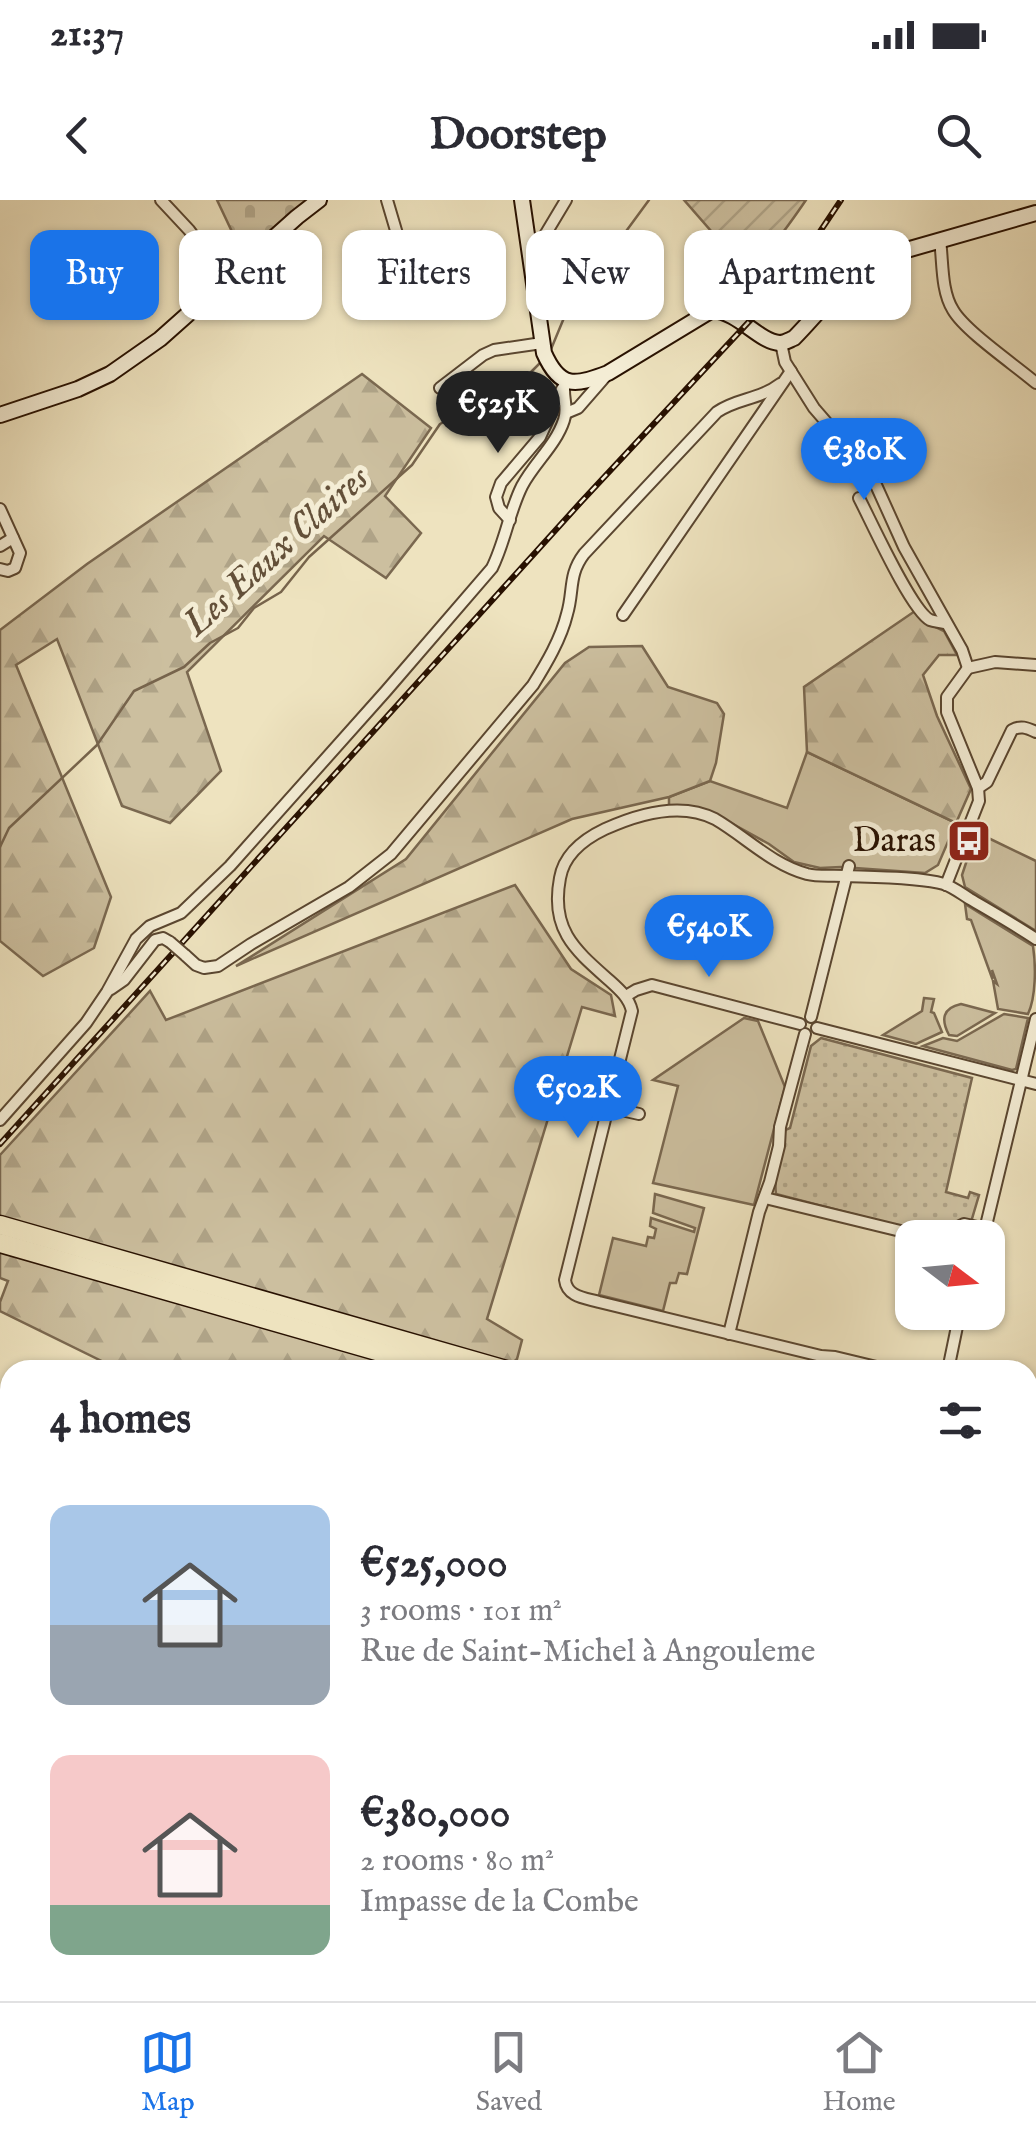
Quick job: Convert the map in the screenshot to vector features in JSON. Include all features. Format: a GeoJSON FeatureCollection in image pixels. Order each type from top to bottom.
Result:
{"type":"FeatureCollection","features":[{"type":"Feature","properties":{"kind":"highway"},"geometry":{"type":"LineString","coordinates":[[1,1238],[410,1360]]}},
{"type":"Feature","properties":{"kind":"highway"},"geometry":{"type":"LineString","coordinates":[[1,1238],[468,1360]]}},
{"type":"Feature","properties":{"kind":"street"},"geometry":{"type":"LineString","coordinates":[[161,200],[189,230]]}},
{"type":"Feature","properties":{"kind":"street"},"geometry":{"type":"LineString","coordinates":[[282,230],[320,200]]}},
{"type":"Feature","properties":{"kind":"street"},"geometry":{"type":"LineString","coordinates":[[387,200],[396,230]]}},
{"type":"Feature","properties":{"kind":"street"},"geometry":{"type":"LineString","coordinates":[[522,200],[526,230]]}},
{"type":"Feature","properties":{"kind":"street"},"geometry":{"type":"LineString","coordinates":[[548,230],[566,200]]}},
{"type":"Feature","properties":{"kind":"street"},"geometry":{"type":"LineString","coordinates":[[564,385],[608,373],[712,310],[728,314],[781,343],[794,338],[866,264],[1036,213]]}},
{"type":"Feature","properties":{"kind":"street"},"geometry":{"type":"LineString","coordinates":[[940,240],[951,308],[962,322],[1036,383]]}},
{"type":"Feature","properties":{"kind":"street"},"geometry":{"type":"LineString","coordinates":[[0,415],[110,374],[182,320]]}},
{"type":"Feature","properties":{"kind":"street"},"geometry":{"type":"LineString","coordinates":[[0,1120],[86,1023],[108,992],[136,939],[150,926],[181,913],[200,897],[478,585],[498,556],[524,482],[558,432],[566,413],[564,385],[545,354],[540,320]]}},
{"type":"Feature","properties":{"kind":"street"},"geometry":{"type":"LineString","coordinates":[[781,343],[781,352],[814,408],[870,474],[968,668]]}},
{"type":"Feature","properties":{"kind":"street"},"geometry":{"type":"LineString","coordinates":[[440,388],[494,350],[545,354]]}},
{"type":"Feature","properties":{"kind":"street"},"geometry":{"type":"LineString","coordinates":[[108,992],[124,980],[155,940],[163,938],[170,942],[196,965],[218,966],[349,887],[391,854],[533,685],[565,623],[574,570],[584,554],[717,412],[762,396],[791,371]]}},
{"type":"Feature","properties":{"kind":"street"},"geometry":{"type":"LineString","coordinates":[[566,413],[578,408],[608,373]]}},
{"type":"Feature","properties":{"kind":"street"},"geometry":{"type":"LineString","coordinates":[[622,615],[780,384]]}},
{"type":"Feature","properties":{"kind":"street"},"geometry":{"type":"LineString","coordinates":[[510,520],[499,508],[496,497],[501,482],[540,437],[564,385]]}},
{"type":"Feature","properties":{"kind":"street"},"geometry":{"type":"LineString","coordinates":[[860,498],[889,560],[922,613],[931,621],[946,623]]}},
{"type":"Feature","properties":{"kind":"street"},"geometry":{"type":"LineString","coordinates":[[0,509],[20,554],[14,568],[0,570]]}},
{"type":"Feature","properties":{"kind":"street"},"geometry":{"type":"LineString","coordinates":[[0,546],[13,538]]}},
{"type":"Feature","properties":{"kind":"street"},"geometry":{"type":"LineString","coordinates":[[946,884],[977,810],[978,788],[946,712],[947,696],[968,668],[996,662],[1036,665]]}},
{"type":"Feature","properties":{"kind":"street"},"geometry":{"type":"LineString","coordinates":[[978,788],[986,782],[1012,730],[1026,727],[1036,732]]}},
{"type":"Feature","properties":{"kind":"street"},"geometry":{"type":"LineString","coordinates":[[845,1360],[572,1294],[566,1288],[632,1011],[626,996],[571,945],[560,924],[560,876],[568,858],[602,830],[638,816],[667,810],[690,811],[713,818],[785,866],[813,876],[848,871],[946,884],[1036,939]]}},
{"type":"Feature","properties":{"kind":"street"},"geometry":{"type":"LineString","coordinates":[[729,1334],[848,871]]}},
{"type":"Feature","properties":{"kind":"street"},"geometry":{"type":"LineString","coordinates":[[626,996],[652,985],[1036,1084]]}},
{"type":"Feature","properties":{"kind":"street"},"geometry":{"type":"LineString","coordinates":[[988,1220],[1036,1019]]}},
{"type":"Feature","properties":{"kind":"street"},"geometry":{"type":"LineString","coordinates":[[608,1107],[640,1114]]}},
{"type":"Feature","properties":{"kind":"street"},"geometry":{"type":"LineString","coordinates":[[765,1198],[895,1229]]}},
{"type":"Feature","properties":{"kind":"street"},"geometry":{"type":"LineString","coordinates":[[950,1360],[956,1330]]}},
{"type":"Feature","properties":{"kind":"green space"},"geometry":{"type":"Polygon","coordinates":[[[217,200],[310,200],[273,230],[231,230],[217,200]]]}},
{"type":"Feature","properties":{"kind":"green space"},"geometry":{"type":"Polygon","coordinates":[[[684,200],[806,200],[785,230],[710,230],[684,200]]]}},
{"type":"Feature","properties":{"kind":"green space"},"geometry":{"type":"Polygon","coordinates":[[[362,374],[431,428],[385,496],[421,533],[386,578],[324,536],[187,672],[221,771],[170,823],[122,806],[57,639],[16,665],[111,897],[94,948],[43,976],[0,941],[0,630],[87,564],[362,374]]]}},
{"type":"Feature","properties":{"kind":"green space"},"geometry":{"type":"Polygon","coordinates":[[[915,611],[944,631],[957,655],[939,655],[923,675],[937,716],[971,789],[956,823],[807,752],[804,687],[915,611]]]}},
{"type":"Feature","properties":{"kind":"green space"},"geometry":{"type":"Polygon","coordinates":[[[642,646],[668,687],[717,703],[724,714],[710,781],[669,797],[572,819],[236,966],[406,859],[565,663],[589,647],[642,646]]]}},
{"type":"Feature","properties":{"kind":"green space"},"geometry":{"type":"Polygon","coordinates":[[[807,752],[956,823],[938,865],[925,873],[820,868],[794,862],[720,817],[669,806],[669,797],[710,781],[787,808],[807,752]]]}},
{"type":"Feature","properties":{"kind":"green space"},"geometry":{"type":"Polygon","coordinates":[[[980,834],[1036,861],[1036,931],[965,887],[962,875],[967,860],[974,859],[979,848],[976,844],[980,834]]]}},
{"type":"Feature","properties":{"kind":"green space"},"geometry":{"type":"Polygon","coordinates":[[[515,885],[571,969],[611,995],[615,1016],[582,1007],[487,1319],[522,1340],[517,1359],[100,1360],[0,1311],[8,1281],[0,1278],[0,1155],[150,991],[166,1020],[515,885]]]}},
{"type":"Feature","properties":{"kind":"green space"},"geometry":{"type":"Polygon","coordinates":[[[965,904],[1033,946],[1035,981],[1028,1014],[998,1009],[993,981],[997,984],[971,920],[967,919],[965,904]]]}},
{"type":"Feature","properties":{"kind":"green space"},"geometry":{"type":"Polygon","coordinates":[[[924,998],[934,999],[931,1012],[942,1032],[916,1044],[883,1035],[922,1011],[924,998]]]}},
{"type":"Feature","properties":{"kind":"green space"},"geometry":{"type":"Polygon","coordinates":[[[961,1004],[995,1013],[957,1036],[949,1035],[945,1015],[961,1004]]]}},
{"type":"Feature","properties":{"kind":"green space"},"geometry":{"type":"Polygon","coordinates":[[[1004,1014],[1028,1018],[1016,1069],[923,1046],[943,1038],[957,1041],[1004,1014]]]}},
{"type":"Feature","properties":{"kind":"green space"},"geometry":{"type":"Polygon","coordinates":[[[744,1018],[758,1021],[785,1087],[754,1205],[653,1183],[678,1086],[653,1080],[744,1018]]]}},
{"type":"Feature","properties":{"kind":"green space"},"geometry":{"type":"Polygon","coordinates":[[[821,1038],[972,1078],[946,1192],[968,1198],[970,1192],[979,1195],[972,1220],[895,1220],[895,1225],[776,1194],[785,1130],[790,1128],[811,1046],[821,1038]]]}},
{"type":"Feature","properties":{"kind":"green space"},"geometry":{"type":"Polygon","coordinates":[[[655,1194],[704,1208],[687,1274],[679,1273],[676,1283],[670,1283],[663,1311],[599,1295],[613,1238],[646,1246],[656,1229],[650,1226],[651,1218],[694,1232],[695,1228],[653,1213],[655,1194]]]}},
{"type":"Feature","properties":{"kind":"waterway","name":"Les Eaux Claires"},"geometry":{"type":"LineString","coordinates":[[549,354],[566,313],[649,200]]}},
{"type":"Feature","properties":{"kind":"waterway","name":"Les Eaux Claires"},"geometry":{"type":"LineString","coordinates":[[0,847],[9,828],[97,745],[134,691],[184,667],[210,643],[238,628],[254,608],[281,592],[309,557],[412,465],[440,424],[505,406],[543,360]]}},
{"type":"Feature","properties":{"kind":"railway"},"geometry":{"type":"LineString","coordinates":[[0,1144],[581,502],[771,298],[841,200]]}},
{"type":"Feature","properties":{"kind":"place","name":"Daras"},"geometry":{"type":"Point","coordinates":[969,841]}}]}
